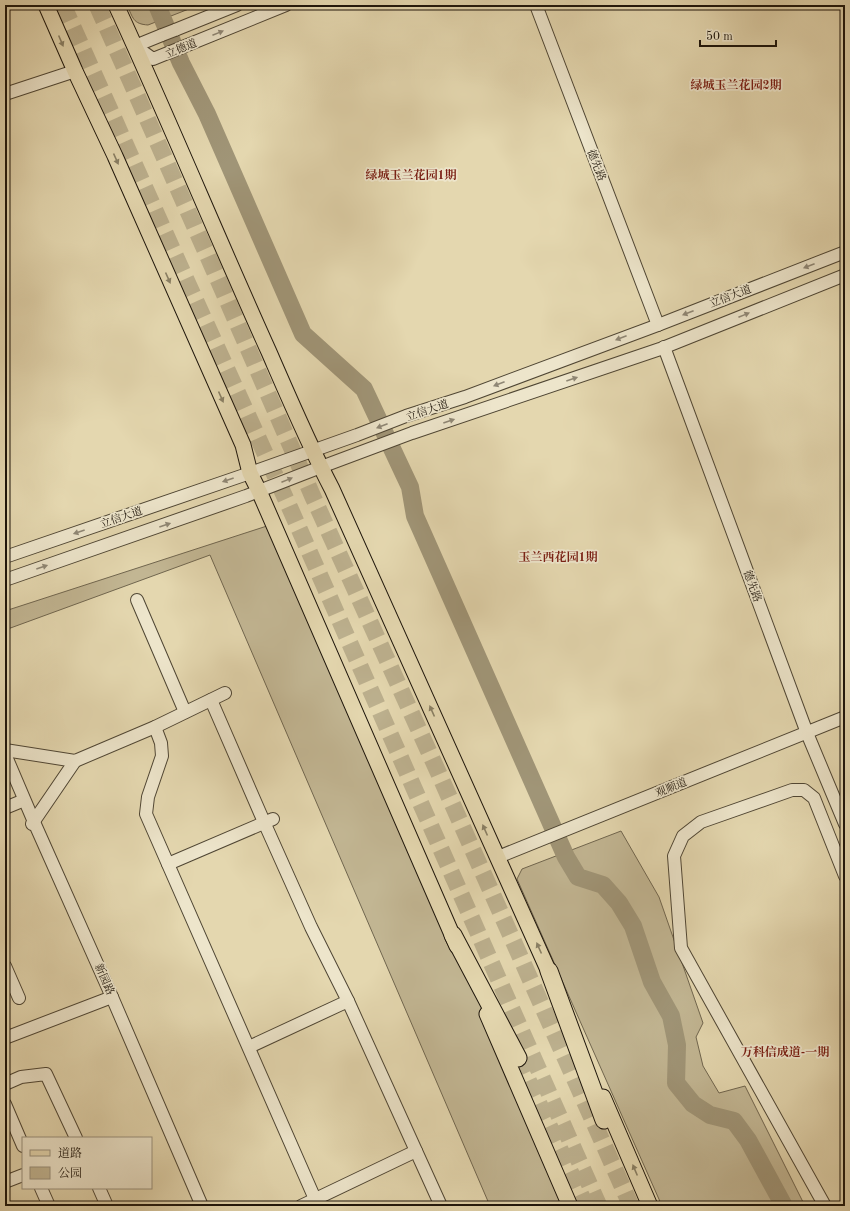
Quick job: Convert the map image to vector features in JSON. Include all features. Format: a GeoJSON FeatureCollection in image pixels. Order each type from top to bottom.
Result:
{"type":"FeatureCollection","features":[{"type":"Feature","properties":{"kind":"highway"},"geometry":{"type":"LineString","coordinates":[[452,935],[518,1058]]}},
{"type":"Feature","properties":{"kind":"highway"},"geometry":{"type":"LineString","coordinates":[[549,971],[604,1120]]}},
{"type":"Feature","properties":{"kind":"main road"},"geometry":{"type":"LineString","coordinates":[[46,5],[243,445],[250,473],[570,1206]]}},
{"type":"Feature","properties":{"kind":"main road"},"geometry":{"type":"LineString","coordinates":[[116,5],[230,267],[300,423],[332,489],[549,971],[650,1206]]}},
{"type":"Feature","properties":{"kind":"street","name":"立德道"},"geometry":{"type":"LineString","coordinates":[[135,46],[237,5]]}},
{"type":"Feature","properties":{"kind":"street","name":"立德道"},"geometry":{"type":"LineString","coordinates":[[135,46],[154,59],[286,5]]}},
{"type":"Feature","properties":{"kind":"street","name":"德先路"},"geometry":{"type":"LineString","coordinates":[[536,5],[660,324]]}},
{"type":"Feature","properties":{"kind":"street","name":"德先路"},"geometry":{"type":"LineString","coordinates":[[542,5],[660,324]]}},
{"type":"Feature","properties":{"kind":"street"},"geometry":{"type":"LineString","coordinates":[[5,94],[75,71]]}},
{"type":"Feature","properties":{"kind":"street","name":"立信大道"},"geometry":{"type":"LineString","coordinates":[[5,557],[250,473],[406,416],[465,397],[660,324],[845,252]]}},
{"type":"Feature","properties":{"kind":"street","name":"立信大道"},"geometry":{"type":"LineString","coordinates":[[5,580],[259,491],[412,433],[667,346],[845,275]]}},
{"type":"Feature","properties":{"kind":"street","name":"德先路"},"geometry":{"type":"LineString","coordinates":[[667,346],[810,734],[845,824]]}},
{"type":"Feature","properties":{"kind":"street"},"geometry":{"type":"LineString","coordinates":[[137,600],[185,712]]}},
{"type":"Feature","properties":{"kind":"street"},"geometry":{"type":"LineString","coordinates":[[5,750],[75,761],[155,727],[225,693]]}},
{"type":"Feature","properties":{"kind":"street"},"geometry":{"type":"LineString","coordinates":[[211,700],[268,820],[311,927],[348,1001],[441,1206]]}},
{"type":"Feature","properties":{"kind":"street","name":"观顺道"},"geometry":{"type":"LineString","coordinates":[[499,859],[810,734],[845,718]]}},
{"type":"Feature","properties":{"kind":"street","name":"观顺道"},"geometry":{"type":"LineString","coordinates":[[810,734],[845,723]]}},
{"type":"Feature","properties":{"kind":"street"},"geometry":{"type":"LineString","coordinates":[[155,727],[161,743],[162,756],[148,797],[146,814],[315,1200]]}},
{"type":"Feature","properties":{"kind":"street","name":"德先路"},"geometry":{"type":"LineString","coordinates":[[810,734],[845,812]]}},
{"type":"Feature","properties":{"kind":"street","name":"新园路"},"geometry":{"type":"LineString","coordinates":[[5,754],[33,823],[202,1206]]}},
{"type":"Feature","properties":{"kind":"street"},"geometry":{"type":"LineString","coordinates":[[33,823],[75,761]]}},
{"type":"Feature","properties":{"kind":"street","name":"新园路"},"geometry":{"type":"LineString","coordinates":[[5,762],[33,823]]}},
{"type":"Feature","properties":{"kind":"street"},"geometry":{"type":"LineString","coordinates":[[825,1206],[681,948],[674,856],[683,836],[701,822],[792,790],[804,790],[814,798],[845,876]]}},
{"type":"Feature","properties":{"kind":"street"},"geometry":{"type":"LineString","coordinates":[[5,808],[22,801]]}},
{"type":"Feature","properties":{"kind":"street"},"geometry":{"type":"LineString","coordinates":[[168,864],[268,820]]}},
{"type":"Feature","properties":{"kind":"street"},"geometry":{"type":"LineString","coordinates":[[5,966],[19,998]]}},
{"type":"Feature","properties":{"kind":"street"},"geometry":{"type":"LineString","coordinates":[[5,1038],[110,998]]}},
{"type":"Feature","properties":{"kind":"street","name":"新园路"},"geometry":{"type":"LineString","coordinates":[[110,998],[198,1206]]}},
{"type":"Feature","properties":{"kind":"street"},"geometry":{"type":"LineString","coordinates":[[248,1047],[348,1001]]}},
{"type":"Feature","properties":{"kind":"street"},"geometry":{"type":"LineString","coordinates":[[5,1084],[21,1076],[46,1074],[76,1137]]}},
{"type":"Feature","properties":{"kind":"street"},"geometry":{"type":"LineString","coordinates":[[5,1104],[22,1144]]}},
{"type":"Feature","properties":{"kind":"street"},"geometry":{"type":"LineString","coordinates":[[303,1206],[416,1151]]}},
{"type":"Feature","properties":{"kind":"street"},"geometry":{"type":"LineString","coordinates":[[5,1182],[22,1175]]}},
{"type":"Feature","properties":{"kind":"street"},"geometry":{"type":"LineString","coordinates":[[42,1189],[49,1206]]}},
{"type":"Feature","properties":{"kind":"street"},"geometry":{"type":"LineString","coordinates":[[99,1189],[107,1206]]}},
{"type":"Feature","properties":{"kind":"green space"},"geometry":{"type":"Polygon","coordinates":[[[127,5],[199,5],[148,25],[136,22],[127,5]]]}},
{"type":"Feature","properties":{"kind":"green space"},"geometry":{"type":"Polygon","coordinates":[[[270,525],[569,1206],[490,1206],[210,555],[5,630],[5,611],[270,525]]]}},
{"type":"Feature","properties":{"kind":"green space"},"geometry":{"type":"Polygon","coordinates":[[[621,831],[659,897],[703,1023],[696,1037],[703,1066],[719,1093],[745,1086],[805,1206],[662,1206],[517,879],[522,869],[621,831]]]}},
{"type":"Feature","properties":{"kind":"waterway"},"geometry":{"type":"LineString","coordinates":[[157,5],[181,63],[207,114],[303,334],[364,389],[410,487],[415,516],[566,857],[578,877],[603,885],[619,903],[633,926],[652,982],[671,1016],[677,1045],[676,1083],[693,1104],[710,1115],[734,1121],[748,1140],[784,1206]]}},
{"type":"Feature","properties":{"kind":"tunnel"},"geometry":{"type":"LineString","coordinates":[[63,5],[289,506],[599,1206]]}},
{"type":"Feature","properties":{"kind":"tunnel"},"geometry":{"type":"LineString","coordinates":[[97,5],[313,497],[439,774],[631,1206]]}},
{"type":"Feature","properties":{"kind":"tunnel"},"geometry":{"type":"LineString","coordinates":[[518,1058],[586,1206]]}},
{"type":"Feature","properties":{"kind":"district","name":"绿城玉兰花园2期"},"geometry":{"type":"Point","coordinates":[736,85]}},
{"type":"Feature","properties":{"kind":"district","name":"绿城玉兰花园1期"},"geometry":{"type":"Point","coordinates":[411,175]}},
{"type":"Feature","properties":{"kind":"district","name":"玉兰西花园1期"},"geometry":{"type":"Point","coordinates":[558,557]}},
{"type":"Feature","properties":{"kind":"district","name":"万科信成道-一期"},"geometry":{"type":"Point","coordinates":[785,1052]}}]}
